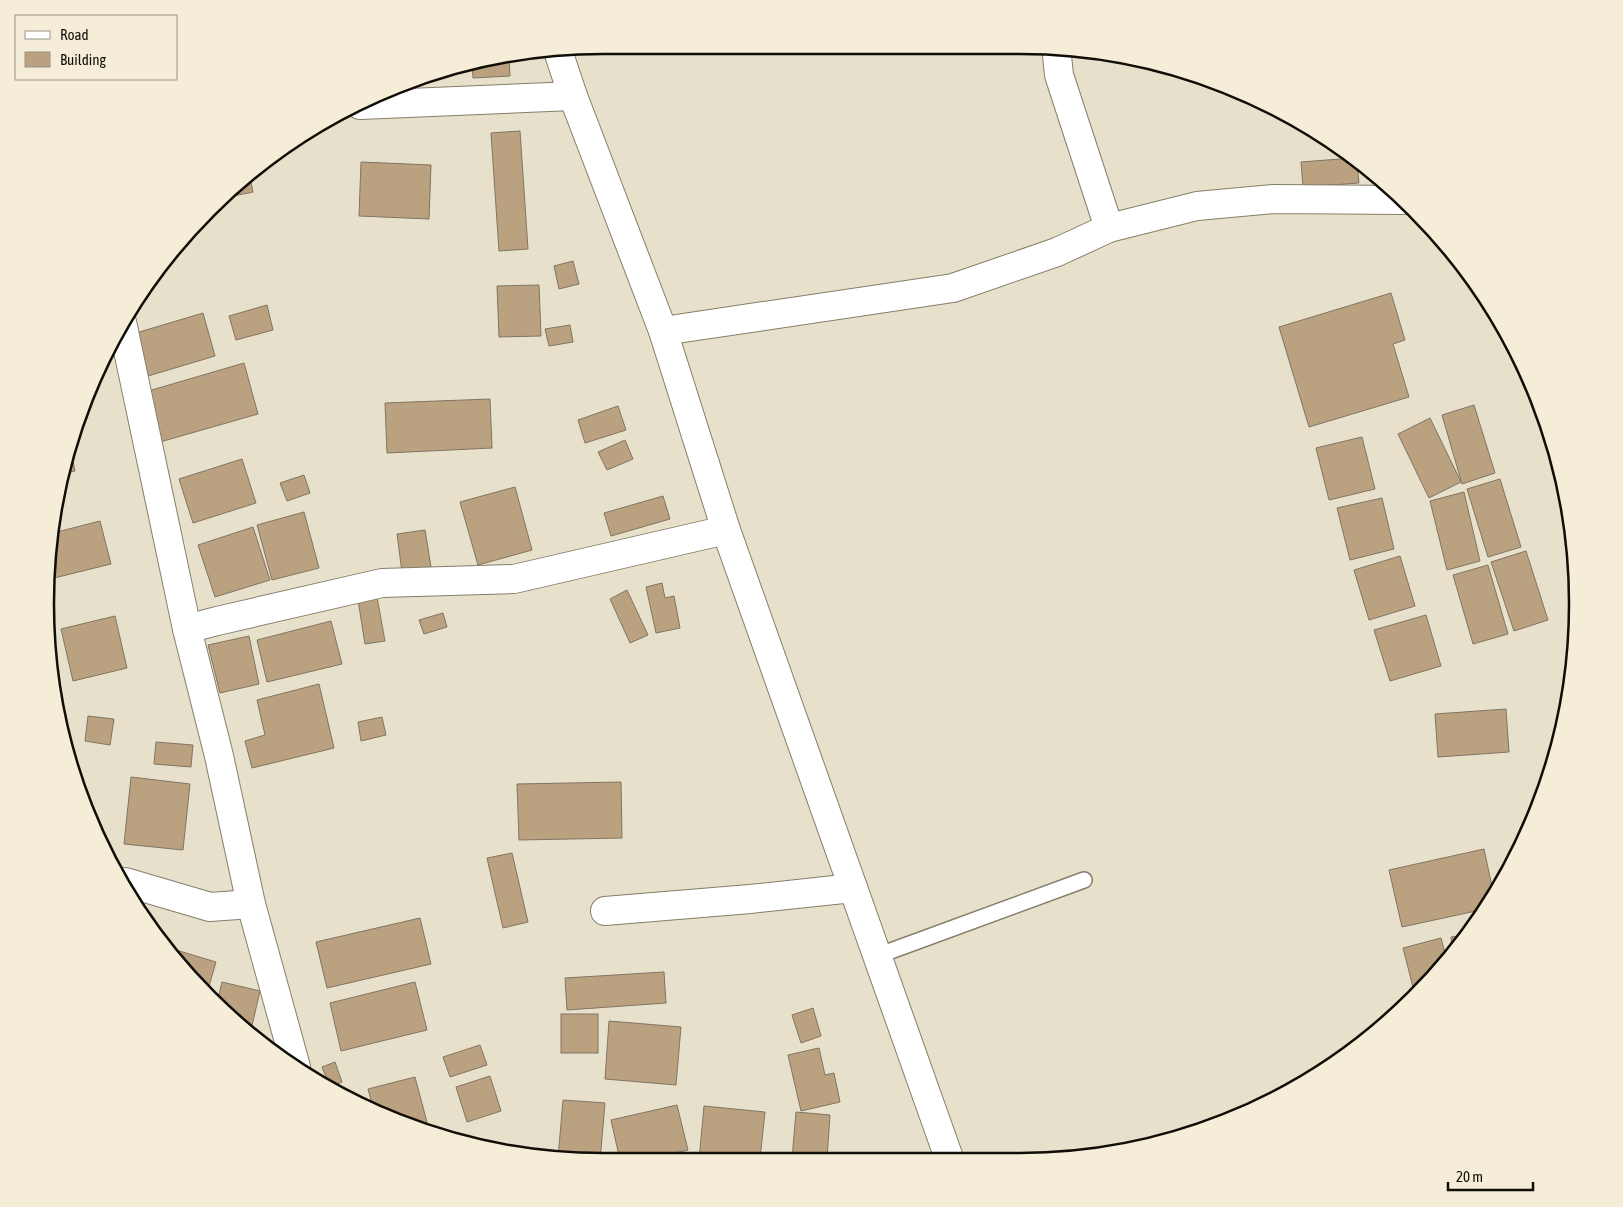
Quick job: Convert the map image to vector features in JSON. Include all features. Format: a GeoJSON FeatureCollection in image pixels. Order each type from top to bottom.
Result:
{"type":"FeatureCollection","features":[{"type":"Feature","properties":{"kind":"street"},"geometry":{"type":"LineString","coordinates":[[1057,55],[1059,75],[1109,228]]}},
{"type":"Feature","properties":{"kind":"street"},"geometry":{"type":"LineString","coordinates":[[560,56],[573,96],[663,331],[726,530],[947,1153]]}},
{"type":"Feature","properties":{"kind":"street"},"geometry":{"type":"LineString","coordinates":[[373,104],[573,96]]}},
{"type":"Feature","properties":{"kind":"street"},"geometry":{"type":"LineString","coordinates":[[663,331],[953,288],[1057,252],[1109,228],[1197,206],[1274,199],[1390,198]]}},
{"type":"Feature","properties":{"kind":"street"},"geometry":{"type":"LineString","coordinates":[[124,334],[187,629],[219,756],[250,904],[293,1058]]}},
{"type":"Feature","properties":{"kind":"street"},"geometry":{"type":"LineString","coordinates":[[187,629],[382,583],[514,579],[726,530]]}},
{"type":"Feature","properties":{"kind":"street"},"geometry":{"type":"LineString","coordinates":[[130,884],[210,907],[250,904]]}},
{"type":"Feature","properties":{"kind":"street"},"geometry":{"type":"LineString","coordinates":[[605,911],[853,888]]}},
{"type":"Feature","properties":{"kind":"lane"},"geometry":{"type":"LineString","coordinates":[[877,956],[1084,880]]}},
{"type":"Feature","properties":{"kind":"building"},"geometry":{"type":"Polygon","coordinates":[[[509,62],[510,76],[473,78],[472,69],[509,62]]]}},
{"type":"Feature","properties":{"kind":"building"},"geometry":{"type":"Polygon","coordinates":[[[520,131],[528,249],[499,251],[491,133],[520,131]]]}},
{"type":"Feature","properties":{"kind":"building"},"geometry":{"type":"Polygon","coordinates":[[[1343,159],[1358,170],[1359,183],[1303,187],[1301,162],[1343,159]]]}},
{"type":"Feature","properties":{"kind":"building"},"geometry":{"type":"Polygon","coordinates":[[[361,162],[431,165],[429,219],[359,216],[361,162]]]}},
{"type":"Feature","properties":{"kind":"building"},"geometry":{"type":"Polygon","coordinates":[[[251,182],[253,192],[235,196],[251,182]]]}},
{"type":"Feature","properties":{"kind":"building"},"geometry":{"type":"Polygon","coordinates":[[[573,261],[579,284],[559,289],[554,266],[573,261]]]}},
{"type":"Feature","properties":{"kind":"building"},"geometry":{"type":"Polygon","coordinates":[[[539,285],[541,336],[499,337],[497,286],[539,285]]]}},
{"type":"Feature","properties":{"kind":"building"},"geometry":{"type":"Polygon","coordinates":[[[1391,293],[1405,340],[1393,344],[1409,397],[1309,427],[1279,327],[1391,293]]]}},
{"type":"Feature","properties":{"kind":"building"},"geometry":{"type":"Polygon","coordinates":[[[267,305],[273,330],[236,340],[229,316],[267,305]]]}},
{"type":"Feature","properties":{"kind":"building"},"geometry":{"type":"Polygon","coordinates":[[[203,313],[215,356],[148,376],[136,333],[203,313]]]}},
{"type":"Feature","properties":{"kind":"building"},"geometry":{"type":"Polygon","coordinates":[[[570,325],[573,342],[549,346],[545,329],[570,325]]]}},
{"type":"Feature","properties":{"kind":"building"},"geometry":{"type":"Polygon","coordinates":[[[244,363],[258,414],[160,442],[145,392],[244,363]]]}},
{"type":"Feature","properties":{"kind":"building"},"geometry":{"type":"Polygon","coordinates":[[[490,399],[492,448],[387,453],[385,403],[490,399]]]}},
{"type":"Feature","properties":{"kind":"building"},"geometry":{"type":"Polygon","coordinates":[[[1474,405],[1495,473],[1462,484],[1442,415],[1474,405]]]}},
{"type":"Feature","properties":{"kind":"building"},"geometry":{"type":"Polygon","coordinates":[[[618,406],[626,430],[585,443],[578,420],[618,406]]]}},
{"type":"Feature","properties":{"kind":"building"},"geometry":{"type":"Polygon","coordinates":[[[1430,418],[1461,482],[1429,498],[1398,434],[1430,418]]]}},
{"type":"Feature","properties":{"kind":"building"},"geometry":{"type":"Polygon","coordinates":[[[1362,437],[1375,489],[1329,500],[1316,448],[1362,437]]]}},
{"type":"Feature","properties":{"kind":"building"},"geometry":{"type":"Polygon","coordinates":[[[625,440],[633,459],[607,470],[598,452],[625,440]]]}},
{"type":"Feature","properties":{"kind":"building"},"geometry":{"type":"Polygon","coordinates":[[[73,459],[75,471],[69,472],[73,459]]]}},
{"type":"Feature","properties":{"kind":"building"},"geometry":{"type":"Polygon","coordinates":[[[242,459],[256,503],[193,523],[179,479],[242,459]]]}},
{"type":"Feature","properties":{"kind":"building"},"geometry":{"type":"Polygon","coordinates":[[[304,475],[310,493],[287,501],[280,483],[304,475]]]}},
{"type":"Feature","properties":{"kind":"building"},"geometry":{"type":"Polygon","coordinates":[[[1500,479],[1521,547],[1488,557],[1467,489],[1500,479]]]}},
{"type":"Feature","properties":{"kind":"building"},"geometry":{"type":"Polygon","coordinates":[[[515,487],[532,550],[478,565],[460,502],[515,487]]]}},
{"type":"Feature","properties":{"kind":"building"},"geometry":{"type":"Polygon","coordinates":[[[1464,492],[1480,561],[1447,570],[1430,501],[1464,492]]]}},
{"type":"Feature","properties":{"kind":"building"},"geometry":{"type":"Polygon","coordinates":[[[663,496],[670,519],[611,536],[604,513],[663,496]]]}},
{"type":"Feature","properties":{"kind":"building"},"geometry":{"type":"Polygon","coordinates":[[[1382,498],[1394,549],[1350,560],[1337,508],[1382,498]]]}},
{"type":"Feature","properties":{"kind":"building"},"geometry":{"type":"Polygon","coordinates":[[[304,512],[319,568],[272,580],[257,525],[304,512]]]}},
{"type":"Feature","properties":{"kind":"building"},"geometry":{"type":"Polygon","coordinates":[[[100,521],[111,564],[55,578],[58,532],[100,521]]]}},
{"type":"Feature","properties":{"kind":"building"},"geometry":{"type":"Polygon","coordinates":[[[253,527],[270,580],[215,597],[198,545],[253,527]]]}},
{"type":"Feature","properties":{"kind":"building"},"geometry":{"type":"Polygon","coordinates":[[[425,530],[431,567],[402,572],[397,534],[425,530]]]}},
{"type":"Feature","properties":{"kind":"building"},"geometry":{"type":"Polygon","coordinates":[[[1526,551],[1548,620],[1514,631],[1491,562],[1526,551]]]}},
{"type":"Feature","properties":{"kind":"building"},"geometry":{"type":"Polygon","coordinates":[[[1400,556],[1415,606],[1369,620],[1354,570],[1400,556]]]}},
{"type":"Feature","properties":{"kind":"building"},"geometry":{"type":"Polygon","coordinates":[[[1488,565],[1508,634],[1473,644],[1453,575],[1488,565]]]}},
{"type":"Feature","properties":{"kind":"building"},"geometry":{"type":"Polygon","coordinates":[[[662,583],[665,598],[674,596],[680,628],[656,633],[646,587],[662,583]]]}},
{"type":"Feature","properties":{"kind":"building"},"geometry":{"type":"Polygon","coordinates":[[[627,590],[648,635],[630,643],[610,599],[627,590]]]}},
{"type":"Feature","properties":{"kind":"building"},"geometry":{"type":"Polygon","coordinates":[[[377,597],[385,641],[365,644],[358,600],[377,597]]]}},
{"type":"Feature","properties":{"kind":"building"},"geometry":{"type":"Polygon","coordinates":[[[443,613],[447,627],[424,634],[419,620],[443,613]]]}},
{"type":"Feature","properties":{"kind":"building"},"geometry":{"type":"Polygon","coordinates":[[[1426,615],[1441,666],[1390,681],[1374,630],[1426,615]]]}},
{"type":"Feature","properties":{"kind":"building"},"geometry":{"type":"Polygon","coordinates":[[[115,616],[127,668],[73,681],[61,629],[115,616]]]}},
{"type":"Feature","properties":{"kind":"building"},"geometry":{"type":"Polygon","coordinates":[[[331,621],[342,664],[267,682],[257,640],[331,621]]]}},
{"type":"Feature","properties":{"kind":"building"},"geometry":{"type":"Polygon","coordinates":[[[249,636],[259,684],[220,693],[208,645],[249,636]]]}},
{"type":"Feature","properties":{"kind":"building"},"geometry":{"type":"Polygon","coordinates":[[[319,684],[334,748],[252,768],[245,741],[265,735],[257,700],[319,684]]]}},
{"type":"Feature","properties":{"kind":"building"},"geometry":{"type":"Polygon","coordinates":[[[1506,709],[1509,752],[1438,757],[1435,714],[1506,709]]]}},
{"type":"Feature","properties":{"kind":"building"},"geometry":{"type":"Polygon","coordinates":[[[88,716],[114,719],[110,745],[85,741],[88,716]]]}},
{"type":"Feature","properties":{"kind":"building"},"geometry":{"type":"Polygon","coordinates":[[[382,717],[386,735],[361,741],[358,722],[382,717]]]}},
{"type":"Feature","properties":{"kind":"building"},"geometry":{"type":"Polygon","coordinates":[[[156,742],[193,745],[191,767],[154,764],[156,742]]]}},
{"type":"Feature","properties":{"kind":"building"},"geometry":{"type":"Polygon","coordinates":[[[131,777],[190,784],[183,850],[124,844],[131,777]]]}},
{"type":"Feature","properties":{"kind":"building"},"geometry":{"type":"Polygon","coordinates":[[[621,782],[622,838],[519,840],[517,784],[621,782]]]}},
{"type":"Feature","properties":{"kind":"building"},"geometry":{"type":"Polygon","coordinates":[[[1484,849],[1492,885],[1476,911],[1402,927],[1389,870],[1484,849]]]}},
{"type":"Feature","properties":{"kind":"building"},"geometry":{"type":"Polygon","coordinates":[[[512,853],[528,922],[503,928],[487,858],[512,853]]]}},
{"type":"Feature","properties":{"kind":"building"},"geometry":{"type":"Polygon","coordinates":[[[420,918],[431,964],[327,988],[316,942],[420,918]]]}},
{"type":"Feature","properties":{"kind":"building"},"geometry":{"type":"Polygon","coordinates":[[[1457,936],[1452,943],[1451,937],[1457,936]]]}},
{"type":"Feature","properties":{"kind":"building"},"geometry":{"type":"Polygon","coordinates":[[[1441,938],[1445,952],[1413,987],[1403,948],[1441,938]]]}},
{"type":"Feature","properties":{"kind":"building"},"geometry":{"type":"Polygon","coordinates":[[[177,950],[216,962],[209,986],[177,950]]]}},
{"type":"Feature","properties":{"kind":"building"},"geometry":{"type":"Polygon","coordinates":[[[664,972],[666,1003],[567,1010],[565,978],[664,972]]]}},
{"type":"Feature","properties":{"kind":"building"},"geometry":{"type":"Polygon","coordinates":[[[222,982],[260,991],[252,1026],[241,1017],[219,996],[222,982]]]}},
{"type":"Feature","properties":{"kind":"building"},"geometry":{"type":"Polygon","coordinates":[[[415,982],[427,1030],[341,1051],[330,1003],[415,982]]]}},
{"type":"Feature","properties":{"kind":"building"},"geometry":{"type":"Polygon","coordinates":[[[813,1008],[821,1036],[801,1043],[792,1015],[813,1008]]]}},
{"type":"Feature","properties":{"kind":"building"},"geometry":{"type":"Polygon","coordinates":[[[561,1014],[598,1014],[598,1053],[561,1053],[561,1014]]]}},
{"type":"Feature","properties":{"kind":"building"},"geometry":{"type":"Polygon","coordinates":[[[609,1021],[681,1027],[676,1085],[605,1079],[609,1021]]]}},
{"type":"Feature","properties":{"kind":"building"},"geometry":{"type":"Polygon","coordinates":[[[480,1045],[487,1065],[450,1077],[443,1057],[480,1045]]]}},
{"type":"Feature","properties":{"kind":"building"},"geometry":{"type":"Polygon","coordinates":[[[819,1048],[825,1075],[834,1073],[840,1102],[801,1111],[788,1055],[819,1048]]]}},
{"type":"Feature","properties":{"kind":"building"},"geometry":{"type":"Polygon","coordinates":[[[335,1062],[342,1082],[337,1084],[327,1079],[322,1067],[335,1062]]]}},
{"type":"Feature","properties":{"kind":"building"},"geometry":{"type":"Polygon","coordinates":[[[490,1076],[501,1111],[467,1122],[456,1087],[490,1076]]]}},
{"type":"Feature","properties":{"kind":"building"},"geometry":{"type":"Polygon","coordinates":[[[415,1077],[428,1124],[372,1102],[368,1089],[415,1077]]]}},
{"type":"Feature","properties":{"kind":"building"},"geometry":{"type":"Polygon","coordinates":[[[563,1100],[605,1103],[601,1153],[559,1151],[563,1100]]]}},
{"type":"Feature","properties":{"kind":"building"},"geometry":{"type":"Polygon","coordinates":[[[677,1105],[688,1150],[674,1153],[618,1153],[611,1120],[677,1105]]]}},
{"type":"Feature","properties":{"kind":"building"},"geometry":{"type":"Polygon","coordinates":[[[704,1106],[765,1112],[761,1153],[700,1153],[704,1106]]]}},
{"type":"Feature","properties":{"kind":"building"},"geometry":{"type":"Polygon","coordinates":[[[796,1112],[830,1115],[827,1153],[793,1153],[796,1112]]]}}]}
